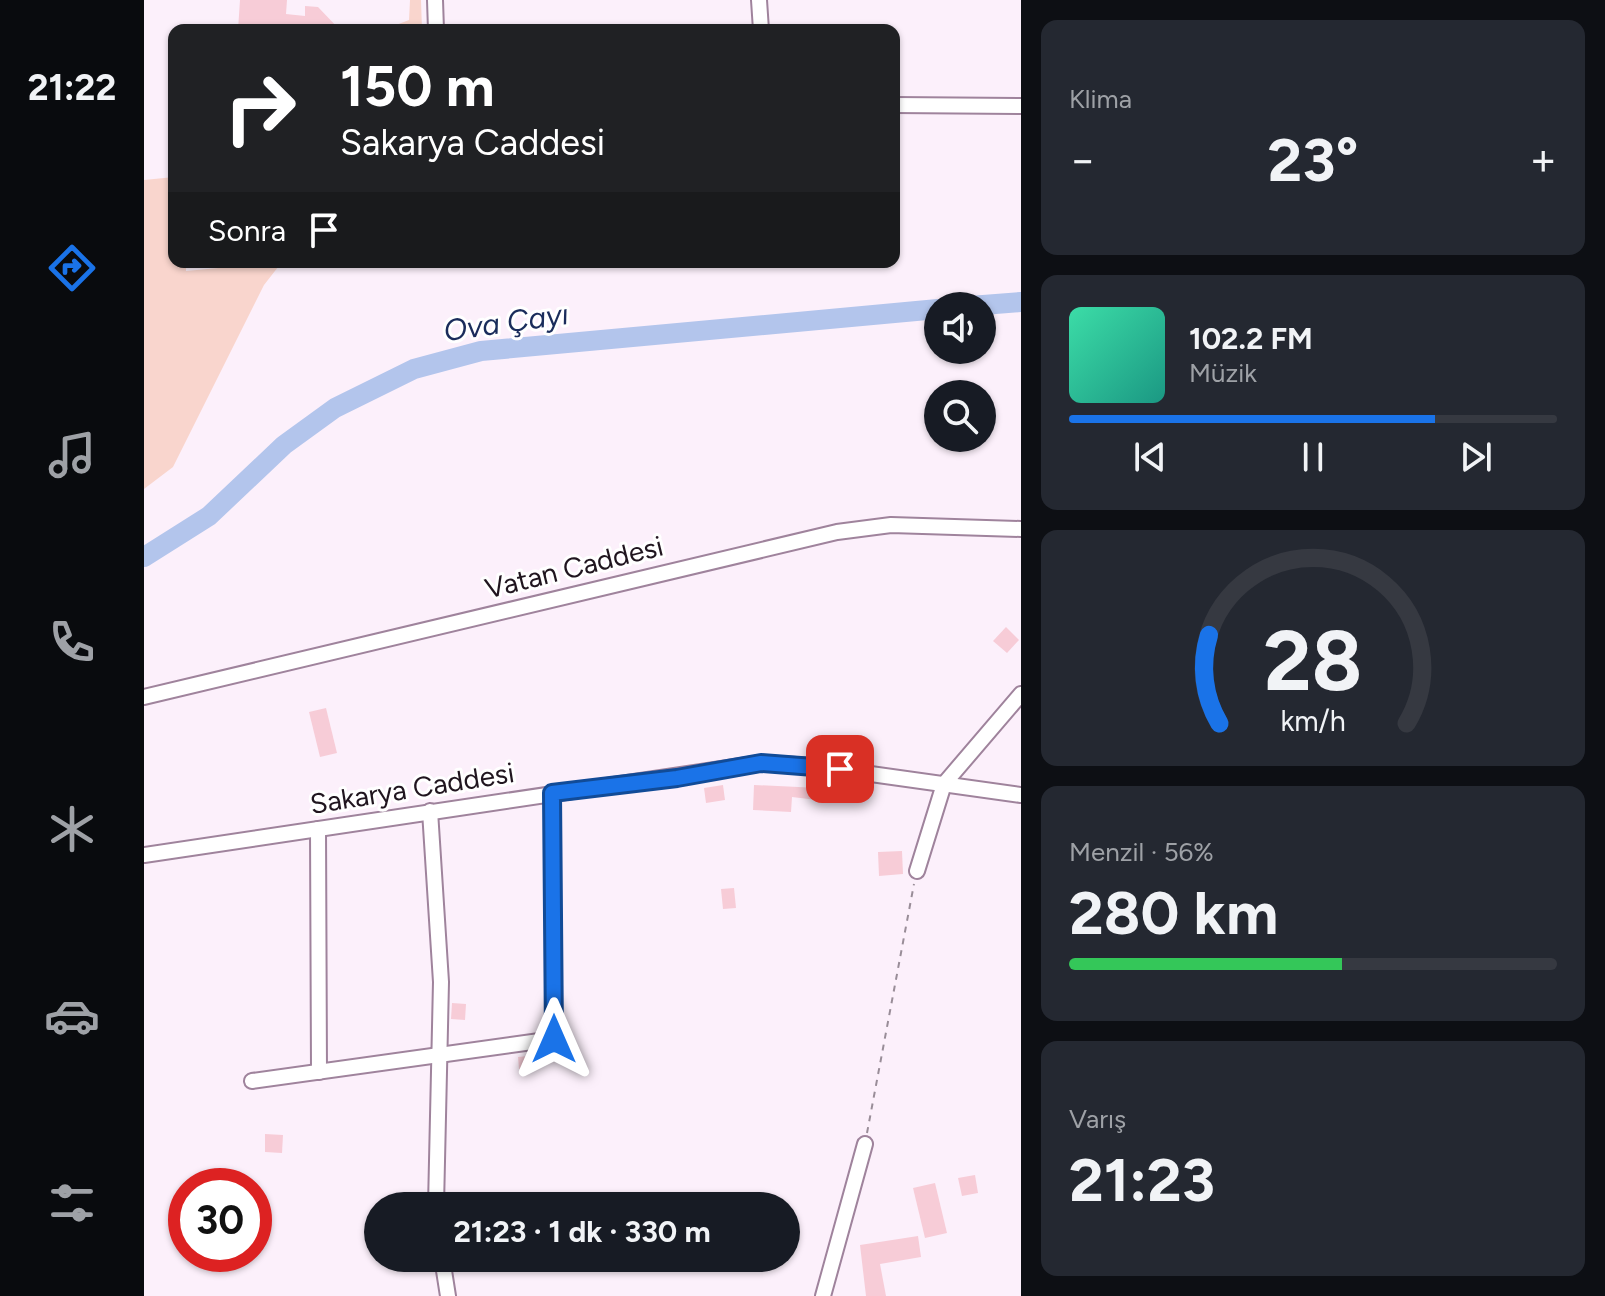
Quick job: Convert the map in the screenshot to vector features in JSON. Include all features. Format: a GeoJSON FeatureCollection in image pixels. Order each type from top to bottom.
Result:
{"type":"FeatureCollection","features":[{"type":"Feature","properties":{"kind":"street"},"geometry":{"type":"LineString","coordinates":[[435,0],[436,24]]}},
{"type":"Feature","properties":{"kind":"street"},"geometry":{"type":"LineString","coordinates":[[759,0],[761,24]]}},
{"type":"Feature","properties":{"kind":"street"},"geometry":{"type":"LineString","coordinates":[[900,105],[1021,106]]}},
{"type":"Feature","properties":{"kind":"street","name":"Vatan Caddesi"},"geometry":{"type":"LineString","coordinates":[[144,697],[823,534],[891,525],[1021,529]]}},
{"type":"Feature","properties":{"kind":"street"},"geometry":{"type":"LineString","coordinates":[[917,871],[944,784],[1021,694]]}},
{"type":"Feature","properties":{"kind":"street","name":"Sakarya Caddesi"},"geometry":{"type":"LineString","coordinates":[[144,855],[552,793],[677,778],[761,763],[814,766],[1021,795]]}},
{"type":"Feature","properties":{"kind":"street"},"geometry":{"type":"LineString","coordinates":[[252,1081],[554,1039],[552,793]]}},
{"type":"Feature","properties":{"kind":"street"},"geometry":{"type":"LineString","coordinates":[[430,811],[440,956],[436,1192]]}},
{"type":"Feature","properties":{"kind":"street"},"geometry":{"type":"LineString","coordinates":[[318,829],[319,1072]]}},
{"type":"Feature","properties":{"kind":"street"},"geometry":{"type":"LineString","coordinates":[[823,1296],[865,1144]]}},
{"type":"Feature","properties":{"kind":"path"},"geometry":{"type":"LineString","coordinates":[[865,1144],[917,871]]}},
{"type":"Feature","properties":{"kind":"shaded area"},"geometry":{"type":"Polygon","coordinates":[[[410,0],[421,0],[422,24],[399,24],[409,20],[410,0]]]}},
{"type":"Feature","properties":{"kind":"shaded area"},"geometry":{"type":"Polygon","coordinates":[[[168,178],[168,268],[186,268],[186,271],[277,268],[264,285],[173,467],[144,489],[144,180],[168,178]]]}},
{"type":"Feature","properties":{"kind":"building"},"geometry":{"type":"Polygon","coordinates":[[[240,0],[287,0],[286,14],[305,16],[305,6],[318,7],[334,24],[238,24],[240,0]]]}},
{"type":"Feature","properties":{"kind":"building"},"geometry":{"type":"Polygon","coordinates":[[[1006,627],[1019,640],[1007,653],[993,641],[1006,627]]]}},
{"type":"Feature","properties":{"kind":"building"},"geometry":{"type":"Polygon","coordinates":[[[326,708],[337,753],[320,757],[309,712],[326,708]]]}},
{"type":"Feature","properties":{"kind":"building"},"geometry":{"type":"Polygon","coordinates":[[[723,785],[725,800],[706,803],[704,788],[723,785]]]}},
{"type":"Feature","properties":{"kind":"building"},"geometry":{"type":"Polygon","coordinates":[[[754,785],[819,788],[817,800],[792,797],[791,812],[753,810],[754,785]]]}},
{"type":"Feature","properties":{"kind":"building"},"geometry":{"type":"Polygon","coordinates":[[[902,851],[903,874],[879,876],[878,852],[902,851]]]}},
{"type":"Feature","properties":{"kind":"building"},"geometry":{"type":"Polygon","coordinates":[[[734,888],[736,908],[723,909],[721,889],[734,888]]]}},
{"type":"Feature","properties":{"kind":"building"},"geometry":{"type":"Polygon","coordinates":[[[452,1003],[466,1004],[465,1020],[451,1019],[452,1003]]]}},
{"type":"Feature","properties":{"kind":"building"},"geometry":{"type":"Polygon","coordinates":[[[538,1055],[539,1067],[519,1069],[518,1057],[538,1055]]]}},
{"type":"Feature","properties":{"kind":"building"},"geometry":{"type":"Polygon","coordinates":[[[265,1134],[283,1135],[282,1153],[265,1152],[265,1134]]]}},
{"type":"Feature","properties":{"kind":"building"},"geometry":{"type":"Polygon","coordinates":[[[975,1175],[978,1193],[962,1196],[958,1178],[975,1175]]]}},
{"type":"Feature","properties":{"kind":"building"},"geometry":{"type":"Polygon","coordinates":[[[935,1183],[947,1233],[925,1238],[913,1188],[935,1183]]]}},
{"type":"Feature","properties":{"kind":"building"},"geometry":{"type":"Polygon","coordinates":[[[918,1236],[921,1257],[880,1264],[886,1296],[866,1296],[860,1245],[918,1236]]]}},
{"type":"Feature","properties":{"kind":"waterway","name":"Ova Çayı"},"geometry":{"type":"LineString","coordinates":[[996,304],[1021,302]]}},
{"type":"Feature","properties":{"kind":"waterway","name":"Ova Çayı"},"geometry":{"type":"LineString","coordinates":[[144,557],[209,516],[284,445],[335,408],[414,369],[481,351],[924,310]]}},
{"type":"Feature","properties":{"kind":"route"},"geometry":{"type":"LineString","coordinates":[[554,1039],[552,793],[677,778],[761,763],[840,769]]}}]}
